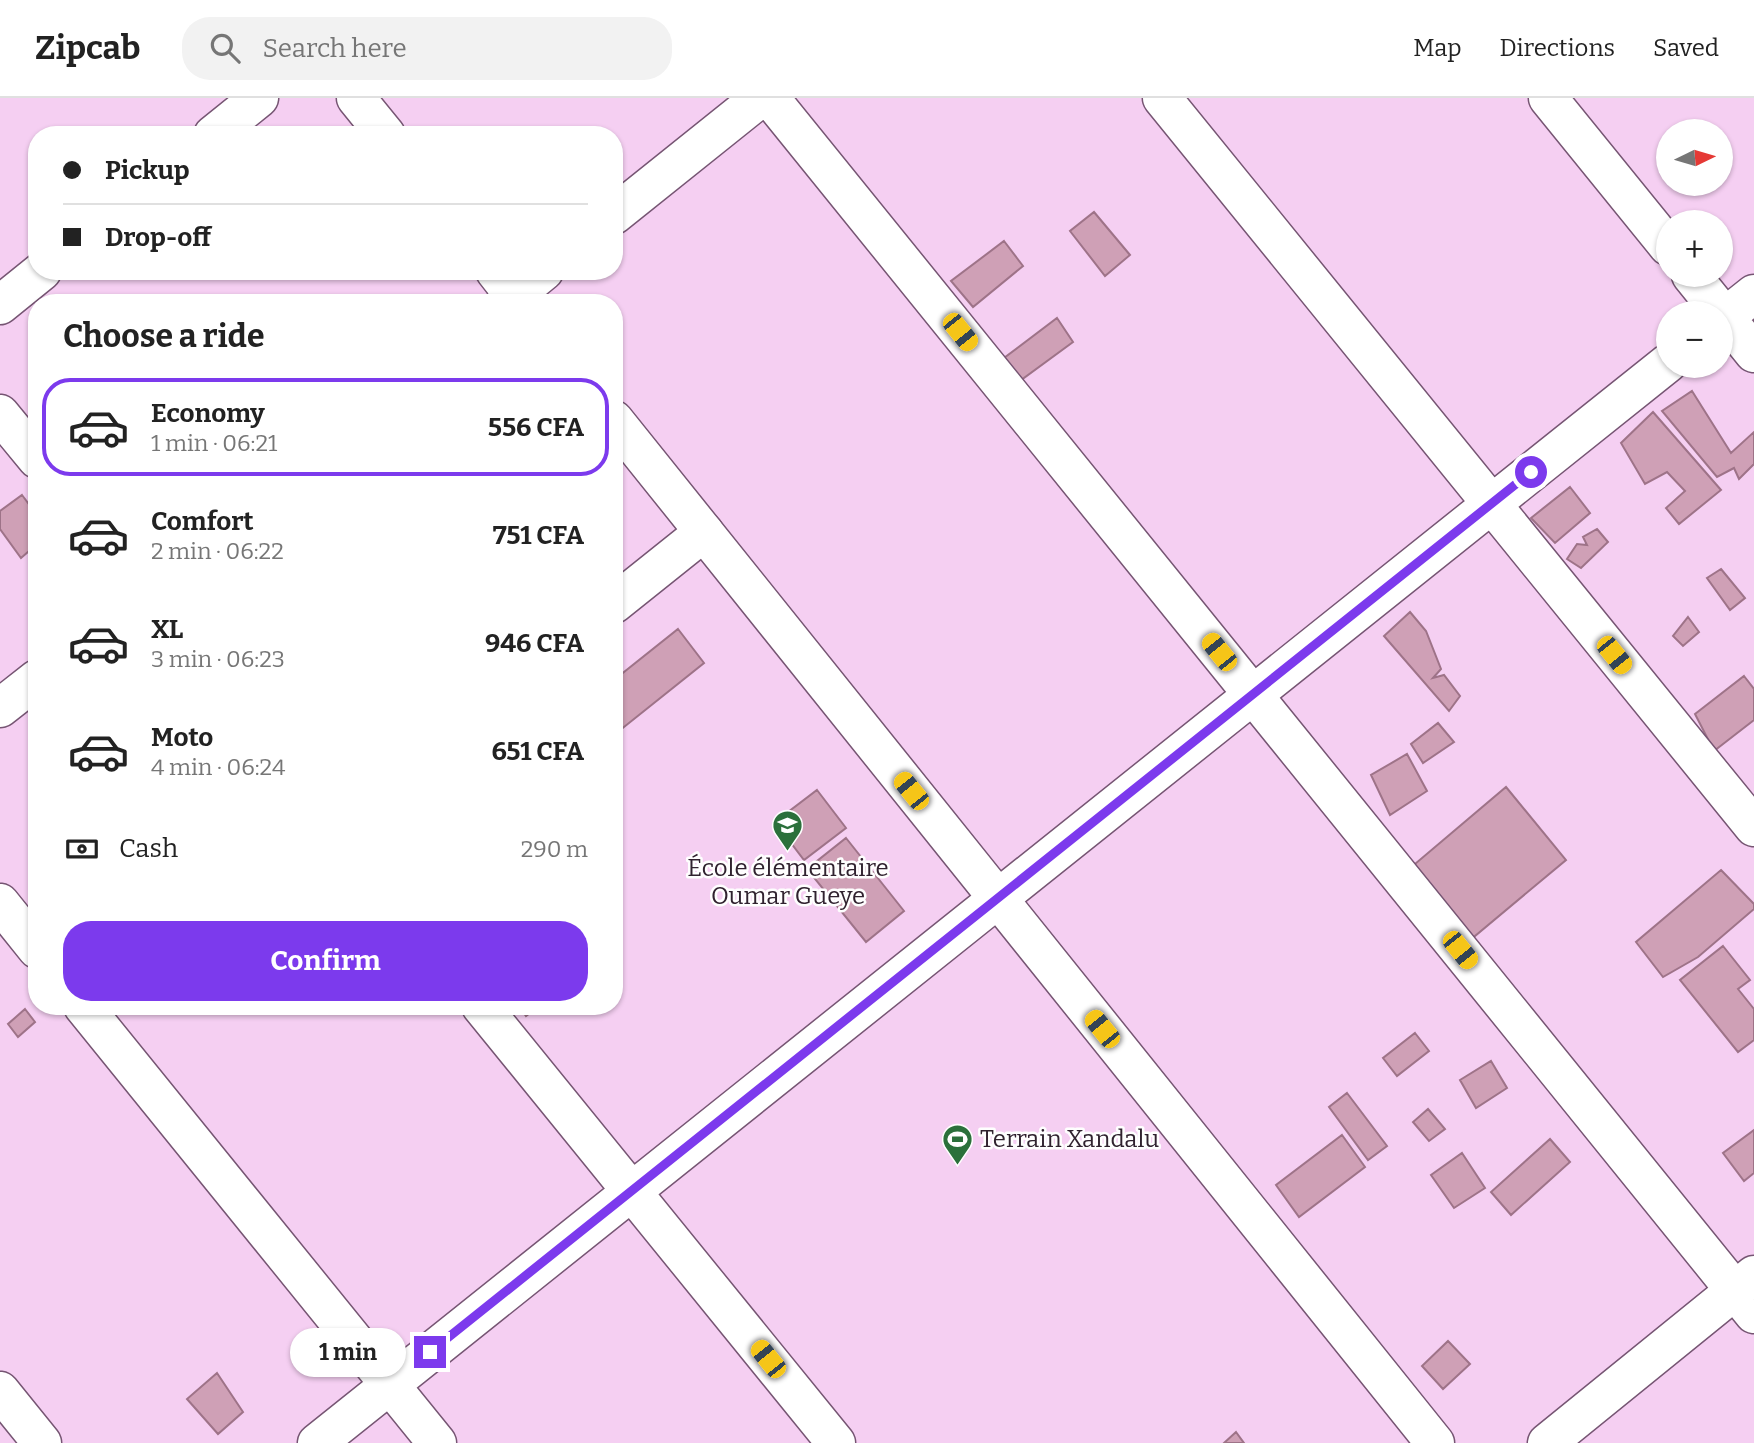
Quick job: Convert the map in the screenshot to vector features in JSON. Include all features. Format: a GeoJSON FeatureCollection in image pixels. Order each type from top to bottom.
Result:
{"type":"FeatureCollection","features":[{"type":"Feature","properties":{"kind":"street"},"geometry":{"type":"LineString","coordinates":[[224,126],[259,98]]}},
{"type":"Feature","properties":{"kind":"street"},"geometry":{"type":"LineString","coordinates":[[356,98],[379,126]]}},
{"type":"Feature","properties":{"kind":"street"},"geometry":{"type":"LineString","coordinates":[[623,208],[760,98]]}},
{"type":"Feature","properties":{"kind":"street"},"geometry":{"type":"LineString","coordinates":[[770,98],[1253,695],[1748,1293],[1547,1443]]}},
{"type":"Feature","properties":{"kind":"street"},"geometry":{"type":"LineString","coordinates":[[1162,98],[1754,827]]}},
{"type":"Feature","properties":{"kind":"street"},"geometry":{"type":"LineString","coordinates":[[1548,98],[1656,231]]}},
{"type":"Feature","properties":{"kind":"street"},"geometry":{"type":"LineString","coordinates":[[0,305],[31,280]]}},
{"type":"Feature","properties":{"kind":"street"},"geometry":{"type":"LineString","coordinates":[[509,293],[530,280]]}},
{"type":"Feature","properties":{"kind":"street"},"geometry":{"type":"LineString","coordinates":[[1733,311],[1754,293]]}},
{"type":"Feature","properties":{"kind":"street"},"geometry":{"type":"LineString","coordinates":[[1733,330],[1754,353]]}},
{"type":"Feature","properties":{"kind":"street"},"geometry":{"type":"LineString","coordinates":[[317,1443],[1656,373]]}},
{"type":"Feature","properties":{"kind":"street"},"geometry":{"type":"LineString","coordinates":[[0,414],[28,448]]}},
{"type":"Feature","properties":{"kind":"street"},"geometry":{"type":"LineString","coordinates":[[623,431],[1434,1443]]}},
{"type":"Feature","properties":{"kind":"street"},"geometry":{"type":"LineString","coordinates":[[623,597],[704,532]]}},
{"type":"Feature","properties":{"kind":"street"},"geometry":{"type":"LineString","coordinates":[[0,708],[28,686]]}},
{"type":"Feature","properties":{"kind":"street"},"geometry":{"type":"LineString","coordinates":[[0,903],[28,938]]}},
{"type":"Feature","properties":{"kind":"street"},"geometry":{"type":"LineString","coordinates":[[90,1015],[437,1443]]}},
{"type":"Feature","properties":{"kind":"street"},"geometry":{"type":"LineString","coordinates":[[488,1015],[836,1443]]}},
{"type":"Feature","properties":{"kind":"street"},"geometry":{"type":"LineString","coordinates":[[0,1391],[42,1443]]}},
{"type":"Feature","properties":{"kind":"building"},"geometry":{"type":"Polygon","coordinates":[[[1094,212],[1130,255],[1105,276],[1070,231],[1094,212]]]}},
{"type":"Feature","properties":{"kind":"building"},"geometry":{"type":"Polygon","coordinates":[[[1004,241],[1023,266],[973,307],[951,281],[1004,241]]]}},
{"type":"Feature","properties":{"kind":"building"},"geometry":{"type":"Polygon","coordinates":[[[1057,318],[1073,342],[1017,383],[1000,361],[1057,318]]]}},
{"type":"Feature","properties":{"kind":"building"},"geometry":{"type":"Polygon","coordinates":[[[1692,391],[1731,453],[1754,432],[1754,464],[1739,479],[1734,468],[1717,477],[1662,411],[1692,391]]]}},
{"type":"Feature","properties":{"kind":"building"},"geometry":{"type":"Polygon","coordinates":[[[1653,412],[1721,490],[1679,524],[1666,508],[1685,491],[1667,472],[1645,484],[1621,443],[1653,412]]]}},
{"type":"Feature","properties":{"kind":"building"},"geometry":{"type":"Polygon","coordinates":[[[1570,487],[1590,513],[1555,543],[1531,518],[1570,487]]]}},
{"type":"Feature","properties":{"kind":"building"},"geometry":{"type":"Polygon","coordinates":[[[22,495],[28,503],[28,552],[21,558],[0,529],[0,511],[22,495]]]}},
{"type":"Feature","properties":{"kind":"building"},"geometry":{"type":"Polygon","coordinates":[[[1597,529],[1608,542],[1581,568],[1567,559],[1577,544],[1587,545],[1583,537],[1597,529]]]}},
{"type":"Feature","properties":{"kind":"building"},"geometry":{"type":"Polygon","coordinates":[[[1721,569],[1745,598],[1730,610],[1707,578],[1721,569]]]}},
{"type":"Feature","properties":{"kind":"building"},"geometry":{"type":"Polygon","coordinates":[[[1410,612],[1426,631],[1441,669],[1433,678],[1444,675],[1460,696],[1449,711],[1384,636],[1410,612]]]}},
{"type":"Feature","properties":{"kind":"building"},"geometry":{"type":"Polygon","coordinates":[[[1688,617],[1699,632],[1683,646],[1673,636],[1688,617]]]}},
{"type":"Feature","properties":{"kind":"building"},"geometry":{"type":"Polygon","coordinates":[[[678,629],[704,663],[623,728],[623,673],[678,629]]]}},
{"type":"Feature","properties":{"kind":"building"},"geometry":{"type":"Polygon","coordinates":[[[1744,676],[1754,689],[1754,720],[1714,751],[1695,714],[1744,676]]]}},
{"type":"Feature","properties":{"kind":"building"},"geometry":{"type":"Polygon","coordinates":[[[1438,723],[1454,742],[1423,763],[1411,744],[1438,723]]]}},
{"type":"Feature","properties":{"kind":"building"},"geometry":{"type":"Polygon","coordinates":[[[1407,754],[1427,791],[1390,815],[1371,775],[1407,754]]]}},
{"type":"Feature","properties":{"kind":"building"},"geometry":{"type":"Polygon","coordinates":[[[1506,787],[1566,860],[1469,941],[1409,869],[1506,787]]]}},
{"type":"Feature","properties":{"kind":"building"},"geometry":{"type":"Polygon","coordinates":[[[1506,787],[1566,860],[1469,941],[1409,869],[1506,787]]]}},
{"type":"Feature","properties":{"kind":"building"},"geometry":{"type":"Polygon","coordinates":[[[817,790],[846,828],[804,860],[775,822],[817,790]]]}},
{"type":"Feature","properties":{"kind":"building"},"geometry":{"type":"Polygon","coordinates":[[[846,838],[904,911],[866,942],[807,869],[846,838]]]}},
{"type":"Feature","properties":{"kind":"building"},"geometry":{"type":"Polygon","coordinates":[[[1721,870],[1754,904],[1754,909],[1698,957],[1663,977],[1636,942],[1721,870]]]}},
{"type":"Feature","properties":{"kind":"building"},"geometry":{"type":"Polygon","coordinates":[[[1723,946],[1750,980],[1738,989],[1754,1009],[1754,1040],[1738,1052],[1680,980],[1723,946]]]}},
{"type":"Feature","properties":{"kind":"building"},"geometry":{"type":"Polygon","coordinates":[[[25,1009],[35,1022],[18,1037],[8,1024],[25,1009]]]}},
{"type":"Feature","properties":{"kind":"building"},"geometry":{"type":"Polygon","coordinates":[[[1415,1033],[1429,1051],[1397,1076],[1383,1058],[1415,1033]]]}},
{"type":"Feature","properties":{"kind":"building"},"geometry":{"type":"Polygon","coordinates":[[[1491,1061],[1507,1088],[1476,1108],[1460,1080],[1491,1061]]]}},
{"type":"Feature","properties":{"kind":"building"},"geometry":{"type":"Polygon","coordinates":[[[1347,1093],[1387,1146],[1368,1160],[1329,1107],[1347,1093]]]}},
{"type":"Feature","properties":{"kind":"building"},"geometry":{"type":"Polygon","coordinates":[[[1428,1109],[1445,1129],[1429,1141],[1413,1122],[1428,1109]]]}},
{"type":"Feature","properties":{"kind":"building"},"geometry":{"type":"Polygon","coordinates":[[[1754,1130],[1754,1173],[1744,1181],[1723,1153],[1754,1130]]]}},
{"type":"Feature","properties":{"kind":"building"},"geometry":{"type":"Polygon","coordinates":[[[1342,1135],[1365,1167],[1299,1217],[1276,1185],[1342,1135]]]}},
{"type":"Feature","properties":{"kind":"building"},"geometry":{"type":"Polygon","coordinates":[[[1550,1139],[1570,1162],[1511,1215],[1491,1192],[1550,1139]]]}},
{"type":"Feature","properties":{"kind":"building"},"geometry":{"type":"Polygon","coordinates":[[[1462,1153],[1485,1188],[1454,1208],[1431,1175],[1462,1153]]]}},
{"type":"Feature","properties":{"kind":"building"},"geometry":{"type":"Polygon","coordinates":[[[1448,1341],[1470,1364],[1443,1389],[1422,1366],[1448,1341]]]}},
{"type":"Feature","properties":{"kind":"building"},"geometry":{"type":"Polygon","coordinates":[[[217,1373],[243,1412],[218,1434],[187,1399],[217,1373]]]}},
{"type":"Feature","properties":{"kind":"building"},"geometry":{"type":"Polygon","coordinates":[[[1236,1432],[1244,1443],[1224,1443],[1236,1432]]]}},
{"type":"Feature","properties":{"kind":"place","name":"École élémentaire Oumar Gueye"},"geometry":{"type":"Point","coordinates":[788,853]}},
{"type":"Feature","properties":{"kind":"place","name":"Terrain Xandalu"},"geometry":{"type":"Point","coordinates":[957,1166]}},
{"type":"Feature","properties":{"kind":"route"},"geometry":{"type":"LineString","coordinates":[[430,1352],[1531,472]]}}]}
